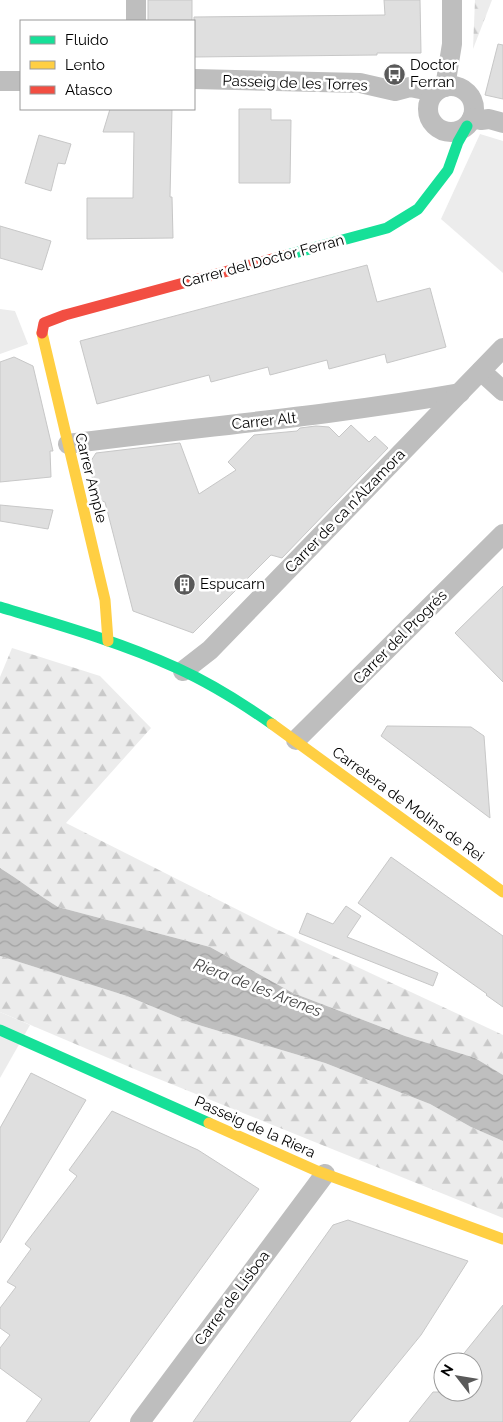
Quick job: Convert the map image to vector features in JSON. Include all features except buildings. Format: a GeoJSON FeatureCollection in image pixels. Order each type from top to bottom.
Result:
{"type":"FeatureCollection","features":[{"type":"Feature","properties":{"kind":"street"},"geometry":{"type":"LineString","coordinates":[[136,0],[136,20]]}},
{"type":"Feature","properties":{"kind":"street"},"geometry":{"type":"LineString","coordinates":[[447,89],[452,44],[452,0]]}},
{"type":"Feature","properties":{"kind":"street","name":"Passeig de les Torres"},"geometry":{"type":"LineString","coordinates":[[195,80],[360,82],[395,91],[410,87],[447,89]]}},
{"type":"Feature","properties":{"kind":"street"},"geometry":{"type":"LineString","coordinates":[[0,81],[20,81]]}},
{"type":"Feature","properties":{"kind":"street"},"geometry":{"type":"LineString","coordinates":[[447,89],[468,93],[481,118],[459,130],[450,132],[441,130],[434,125],[428,112],[430,100],[447,89]]}},
{"type":"Feature","properties":{"kind":"street","name":"Passeig de les Torres"},"geometry":{"type":"LineString","coordinates":[[395,91],[400,98],[428,112]]}},
{"type":"Feature","properties":{"kind":"street","name":"Carrer del Doctor Ferran"},"geometry":{"type":"LineString","coordinates":[[44,323],[65,315],[387,228],[418,209],[448,170],[452,156],[481,118]]}},
{"type":"Feature","properties":{"kind":"street"},"geometry":{"type":"LineString","coordinates":[[441,130],[452,156]]}},
{"type":"Feature","properties":{"kind":"street","name":"Carrer Ample"},"geometry":{"type":"LineString","coordinates":[[44,323],[42,336],[105,600],[108,641]]}},
{"type":"Feature","properties":{"kind":"street","name":"Carrer de ca n'Alzamora"},"geometry":{"type":"LineString","coordinates":[[183,671],[210,650],[503,348]]}},
{"type":"Feature","properties":{"kind":"street"},"geometry":{"type":"LineString","coordinates":[[481,371],[503,391]]}},
{"type":"Feature","properties":{"kind":"street","name":"Carrer Alt"},"geometry":{"type":"LineString","coordinates":[[68,444],[198,427],[288,419],[460,393]]}},
{"type":"Feature","properties":{"kind":"street","name":"Carrer del Progrés"},"geometry":{"type":"LineString","coordinates":[[296,740],[503,534]]}},
{"type":"Feature","properties":{"kind":"street","name":"Carretera de Molins de Rei"},"geometry":{"type":"LineString","coordinates":[[0,607],[108,641],[183,671],[227,694],[296,740],[503,892]]}},
{"type":"Feature","properties":{"kind":"street","name":"Passeig de la Riera"},"geometry":{"type":"LineString","coordinates":[[0,1030],[325,1174],[503,1239]]}},
{"type":"Feature","properties":{"kind":"street","name":"Carrer de Lisboa"},"geometry":{"type":"LineString","coordinates":[[140,1422],[325,1174]]}},
{"type":"Feature","properties":{"kind":"green space"},"geometry":{"type":"Polygon","coordinates":[[[475,0],[492,0],[473,49],[475,0]]]}},
{"type":"Feature","properties":{"kind":"green space"},"geometry":{"type":"Polygon","coordinates":[[[480,134],[503,141],[503,273],[441,219],[480,134]]]}},
{"type":"Feature","properties":{"kind":"green space"},"geometry":{"type":"Polygon","coordinates":[[[0,309],[15,311],[28,344],[0,354],[0,309]]]}},
{"type":"Feature","properties":{"kind":"green space"},"geometry":{"type":"Polygon","coordinates":[[[12,648],[100,676],[151,728],[66,823],[276,929],[503,1035],[503,1075],[475,1058],[405,1036],[293,993],[210,947],[58,907],[0,868],[0,677],[12,648]]]}},
{"type":"Feature","properties":{"kind":"green space"},"geometry":{"type":"Polygon","coordinates":[[[0,956],[127,996],[192,1023],[325,1063],[430,1104],[471,1127],[503,1141],[503,1218],[139,1071],[0,1012],[0,956]]]}},
{"type":"Feature","properties":{"kind":"green space"},"geometry":{"type":"Polygon","coordinates":[[[0,1012],[30,1025],[0,1078],[0,1012]]]}},
{"type":"Feature","properties":{"kind":"water","name":"Riera de les Arenes"},"geometry":{"type":"Polygon","coordinates":[[[0,868],[58,907],[210,947],[293,993],[405,1036],[475,1058],[503,1075],[503,1141],[471,1127],[430,1104],[325,1063],[192,1023],[127,996],[0,956],[0,868]]]}},
{"type":"Feature","properties":{"kind":"traffic: fast"},"geometry":{"type":"LineString","coordinates":[[287,255],[387,228],[418,209],[448,170],[458,142],[467,126]]}},
{"type":"Feature","properties":{"kind":"traffic: fast"},"geometry":{"type":"LineString","coordinates":[[0,607],[90,634],[155,659],[214,687],[272,724]]}},
{"type":"Feature","properties":{"kind":"traffic: fast"},"geometry":{"type":"LineString","coordinates":[[0,1030],[209,1123]]}},
{"type":"Feature","properties":{"kind":"traffic: slow"},"geometry":{"type":"LineString","coordinates":[[42,333],[105,600],[108,641]]}},
{"type":"Feature","properties":{"kind":"traffic: slow"},"geometry":{"type":"LineString","coordinates":[[272,724],[503,892]]}},
{"type":"Feature","properties":{"kind":"traffic: slow"},"geometry":{"type":"LineString","coordinates":[[209,1123],[317,1171],[503,1239]]}},
{"type":"Feature","properties":{"kind":"traffic: jam"},"geometry":{"type":"LineString","coordinates":[[42,333],[44,323],[65,315],[287,255]]}},
{"type":"Feature","properties":{"kind":"place","name":"Doctor Ferran"},"geometry":{"type":"Point","coordinates":[394,74]}},
{"type":"Feature","properties":{"kind":"place","name":"Espucarn"},"geometry":{"type":"Point","coordinates":[184,584]}}]}
